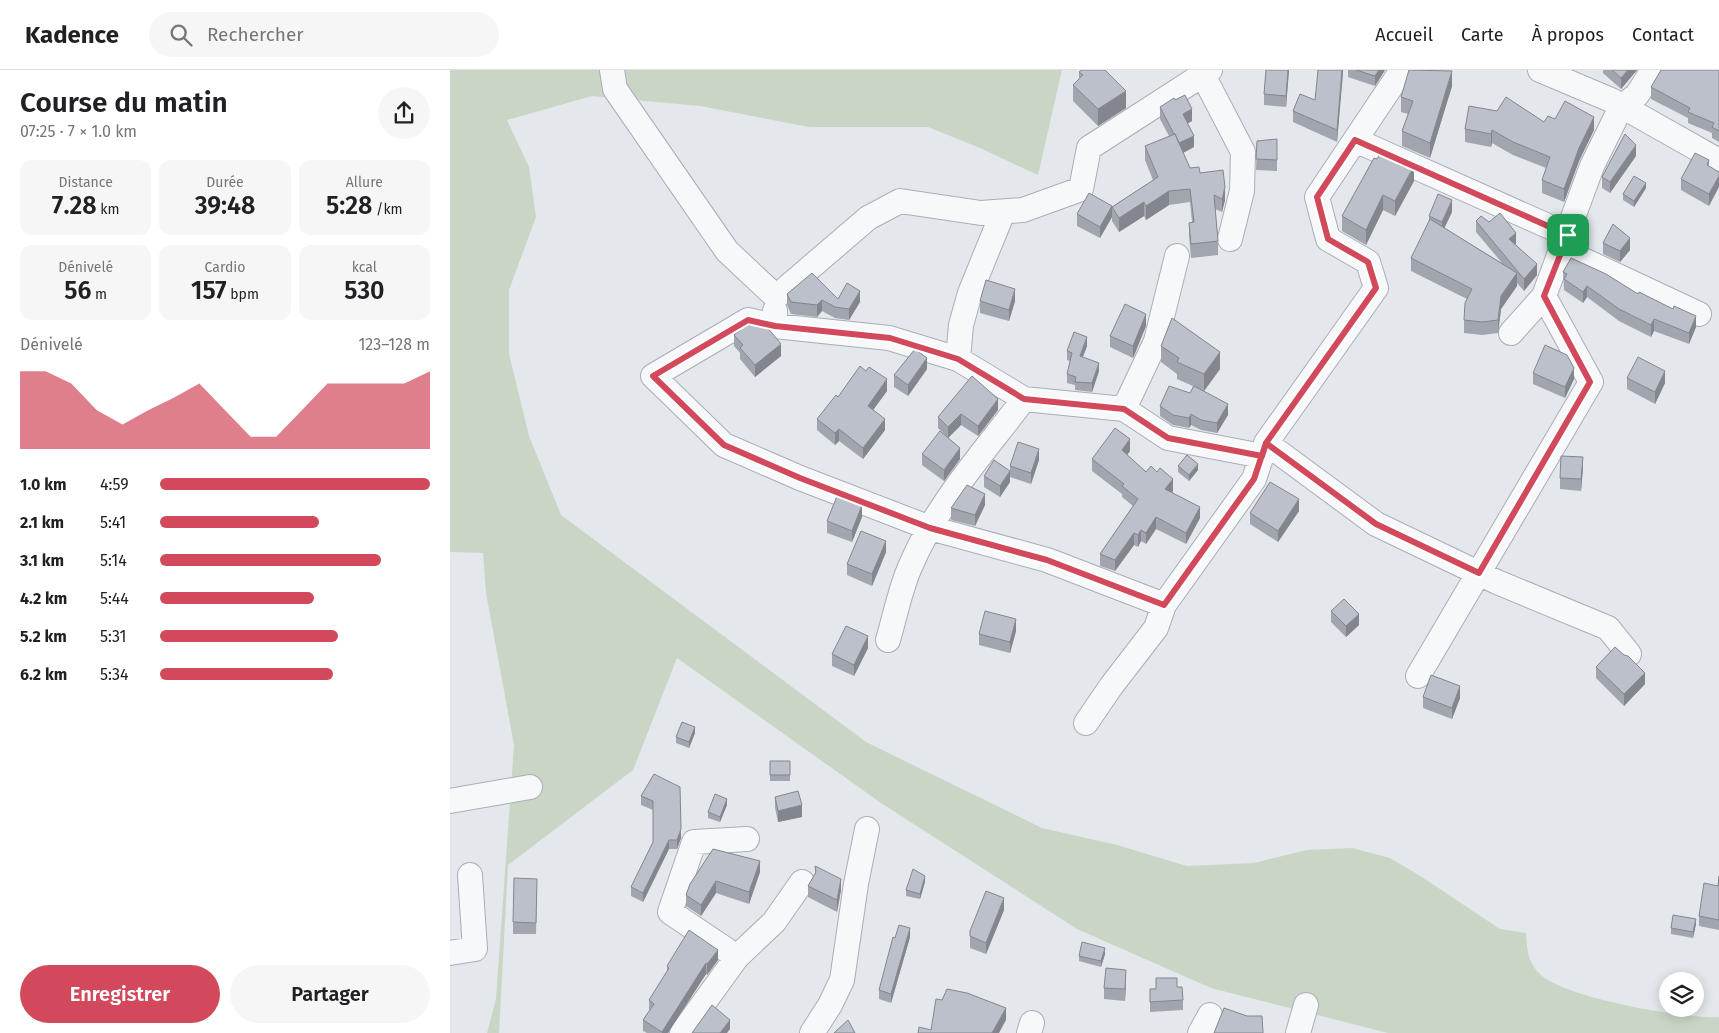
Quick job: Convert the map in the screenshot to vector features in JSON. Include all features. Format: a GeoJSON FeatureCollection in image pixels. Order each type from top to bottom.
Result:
{"type":"FeatureCollection","features":[{"type":"Feature","properties":{"kind":"street"},"geometry":{"type":"LineString","coordinates":[[612,70],[615,89],[727,251],[776,297]]}},
{"type":"Feature","properties":{"kind":"street"},"geometry":{"type":"LineString","coordinates":[[1086,723],[1112,685],[1156,628],[1164,605],[1254,479],[1264,449],[1376,288],[1368,262],[1328,239],[1317,197],[1402,70]]}},
{"type":"Feature","properties":{"kind":"street"},"geometry":{"type":"LineString","coordinates":[[1540,70],[1566,79],[1719,161]]}},
{"type":"Feature","properties":{"kind":"street"},"geometry":{"type":"LineString","coordinates":[[1511,333],[1544,296],[1592,166],[1621,107],[1637,95],[1653,70]]}},
{"type":"Feature","properties":{"kind":"street"},"geometry":{"type":"LineString","coordinates":[[775,326],[776,297],[868,218],[900,201],[981,213],[1023,210],[1081,188],[1090,148],[1207,72],[1243,152],[1242,191],[1230,239]]}},
{"type":"Feature","properties":{"kind":"street"},"geometry":{"type":"LineString","coordinates":[[1355,140],[1565,243],[1698,314]]}},
{"type":"Feature","properties":{"kind":"street"},"geometry":{"type":"LineString","coordinates":[[958,359],[961,325],[970,293],[1003,212]]}},
{"type":"Feature","properties":{"kind":"street"},"geometry":{"type":"LineString","coordinates":[[1124,409],[1156,341],[1177,256]]}},
{"type":"Feature","properties":{"kind":"street"},"geometry":{"type":"LineString","coordinates":[[1418,676],[1590,382],[1544,296]]}},
{"type":"Feature","properties":{"kind":"street"},"geometry":{"type":"LineString","coordinates":[[1164,605],[1047,560],[930,528],[800,478],[724,445],[653,376],[748,320],[775,326],[890,338],[958,359],[1024,399],[1124,409],[1168,438],[1264,449],[1376,524],[1479,573],[1608,628],[1629,654]]}},
{"type":"Feature","properties":{"kind":"street"},"geometry":{"type":"LineString","coordinates":[[888,640],[910,567],[930,528],[958,486],[1024,399]]}},
{"type":"Feature","properties":{"kind":"street"},"geometry":{"type":"LineString","coordinates":[[450,801],[530,787]]}},
{"type":"Feature","properties":{"kind":"street"},"geometry":{"type":"LineString","coordinates":[[812,1033],[842,980],[856,884],[867,829]]}},
{"type":"Feature","properties":{"kind":"street"},"geometry":{"type":"LineString","coordinates":[[737,957],[670,912],[694,842],[747,839]]}},
{"type":"Feature","properties":{"kind":"street"},"geometry":{"type":"LineString","coordinates":[[450,953],[475,949],[470,876]]}},
{"type":"Feature","properties":{"kind":"street"},"geometry":{"type":"LineString","coordinates":[[682,1033],[737,957],[774,922],[802,882]]}},
{"type":"Feature","properties":{"kind":"street"},"geometry":{"type":"LineString","coordinates":[[1298,1033],[1306,1004]]}},
{"type":"Feature","properties":{"kind":"green space"},"geometry":{"type":"Polygon","coordinates":[[[450,70],[1062,70],[1038,175],[980,148],[928,127],[809,127],[700,106],[592,96],[507,120],[529,167],[536,217],[509,290],[509,354],[529,436],[561,515],[866,742],[1042,828],[1117,845],[1187,866],[1254,863],[1307,850],[1352,848],[1390,858],[1500,929],[1526,933],[1528,951],[1533,966],[1541,975],[1554,983],[1574,992],[1599,999],[1659,1012],[1659,1017],[1719,1017],[1719,1033],[1388,1033],[1211,988],[1077,929],[881,803],[677,658],[633,770],[508,865],[499,1033],[487,1033],[496,999],[514,745],[486,593],[483,553],[450,552],[450,70]]]}},
{"type":"Feature","properties":{"kind":"building"},"geometry":{"type":"Polygon","coordinates":[[[1082,70],[1105,70],[1126,91],[1098,109],[1073,85],[1083,75],[1079,72],[1082,70]]]}},
{"type":"Feature","properties":{"kind":"building"},"geometry":{"type":"Polygon","coordinates":[[[1266,70],[1288,70],[1286,96],[1264,94],[1266,70]]]}},
{"type":"Feature","properties":{"kind":"building"},"geometry":{"type":"Polygon","coordinates":[[[1318,70],[1342,70],[1337,130],[1293,111],[1300,94],[1315,100],[1318,70]]]}},
{"type":"Feature","properties":{"kind":"building"},"geometry":{"type":"Polygon","coordinates":[[[1356,70],[1379,70],[1375,76],[1356,70]]]}},
{"type":"Feature","properties":{"kind":"building"},"geometry":{"type":"Polygon","coordinates":[[[1409,70],[1452,71],[1430,143],[1402,131],[1413,101],[1401,97],[1409,70]]]}},
{"type":"Feature","properties":{"kind":"building"},"geometry":{"type":"Polygon","coordinates":[[[1612,70],[1628,70],[1621,78],[1612,70]]]}},
{"type":"Feature","properties":{"kind":"building"},"geometry":{"type":"Polygon","coordinates":[[[1661,70],[1719,70],[1719,131],[1712,127],[1714,123],[1688,112],[1690,108],[1651,87],[1661,70]]]}},
{"type":"Feature","properties":{"kind":"building"},"geometry":{"type":"Polygon","coordinates":[[[1185,95],[1192,109],[1183,114],[1194,136],[1179,143],[1160,107],[1174,98],[1175,100],[1185,95]]]}},
{"type":"Feature","properties":{"kind":"building"},"geometry":{"type":"Polygon","coordinates":[[[1506,97],[1544,122],[1548,116],[1555,119],[1565,101],[1594,117],[1579,148],[1564,189],[1542,180],[1550,157],[1513,142],[1492,130],[1491,134],[1465,129],[1469,106],[1497,111],[1506,97]]]}},
{"type":"Feature","properties":{"kind":"building"},"geometry":{"type":"Polygon","coordinates":[[[1175,134],[1190,168],[1199,167],[1200,173],[1223,170],[1225,187],[1222,199],[1214,195],[1218,241],[1191,244],[1189,223],[1194,222],[1190,189],[1169,191],[1146,206],[1144,202],[1119,218],[1112,207],[1158,177],[1145,146],[1175,134]]]}},
{"type":"Feature","properties":{"kind":"building"},"geometry":{"type":"Polygon","coordinates":[[[1625,134],[1636,145],[1610,182],[1602,177],[1625,134]]]}},
{"type":"Feature","properties":{"kind":"building"},"geometry":{"type":"Polygon","coordinates":[[[1277,139],[1277,160],[1256,159],[1257,141],[1277,139]]]}},
{"type":"Feature","properties":{"kind":"building"},"geometry":{"type":"Polygon","coordinates":[[[1381,152],[1414,166],[1395,201],[1383,195],[1366,230],[1342,216],[1374,158],[1377,159],[1381,152]]]}},
{"type":"Feature","properties":{"kind":"building"},"geometry":{"type":"Polygon","coordinates":[[[1695,153],[1709,160],[1707,165],[1719,172],[1719,176],[1709,194],[1681,179],[1695,153]]]}},
{"type":"Feature","properties":{"kind":"building"},"geometry":{"type":"Polygon","coordinates":[[[1634,176],[1646,183],[1634,201],[1623,194],[1634,176]]]}},
{"type":"Feature","properties":{"kind":"building"},"geometry":{"type":"Polygon","coordinates":[[[1089,193],[1112,206],[1100,227],[1077,214],[1089,193]]]}},
{"type":"Feature","properties":{"kind":"building"},"geometry":{"type":"Polygon","coordinates":[[[1438,194],[1452,200],[1442,222],[1429,216],[1438,194]]]}},
{"type":"Feature","properties":{"kind":"building"},"geometry":{"type":"Polygon","coordinates":[[[1500,213],[1516,233],[1509,239],[1537,264],[1524,279],[1476,221],[1481,216],[1489,222],[1500,213]]]}},
{"type":"Feature","properties":{"kind":"building"},"geometry":{"type":"Polygon","coordinates":[[[1430,219],[1517,273],[1501,296],[1498,320],[1482,322],[1464,320],[1465,303],[1472,289],[1411,258],[1430,219]]]}},
{"type":"Feature","properties":{"kind":"building"},"geometry":{"type":"Polygon","coordinates":[[[1613,224],[1630,238],[1620,251],[1603,243],[1613,224]]]}},
{"type":"Feature","properties":{"kind":"building"},"geometry":{"type":"Polygon","coordinates":[[[1571,258],[1606,274],[1638,294],[1639,292],[1673,309],[1674,306],[1696,316],[1689,333],[1654,319],[1651,325],[1619,309],[1587,286],[1583,292],[1564,279],[1567,274],[1563,272],[1571,258]]]}},
{"type":"Feature","properties":{"kind":"building"},"geometry":{"type":"Polygon","coordinates":[[[812,273],[838,299],[847,283],[860,291],[849,309],[835,307],[822,300],[817,305],[791,302],[787,294],[812,273]]]}},
{"type":"Feature","properties":{"kind":"building"},"geometry":{"type":"Polygon","coordinates":[[[986,280],[1015,289],[1009,310],[980,301],[986,280]]]}},
{"type":"Feature","properties":{"kind":"building"},"geometry":{"type":"Polygon","coordinates":[[[1125,304],[1146,314],[1133,346],[1110,336],[1125,304]]]}},
{"type":"Feature","properties":{"kind":"building"},"geometry":{"type":"Polygon","coordinates":[[[1172,318],[1220,352],[1204,374],[1177,362],[1179,358],[1161,346],[1172,318]]]}},
{"type":"Feature","properties":{"kind":"building"},"geometry":{"type":"Polygon","coordinates":[[[748,324],[750,326],[753,324],[767,327],[781,344],[755,365],[740,348],[743,345],[734,335],[748,324]]]}},
{"type":"Feature","properties":{"kind":"building"},"geometry":{"type":"Polygon","coordinates":[[[1074,332],[1087,337],[1080,356],[1099,363],[1092,383],[1075,382],[1076,377],[1067,374],[1072,353],[1067,351],[1074,332]]]}},
{"type":"Feature","properties":{"kind":"building"},"geometry":{"type":"Polygon","coordinates":[[[1545,345],[1567,355],[1574,368],[1565,387],[1533,373],[1545,345]]]}},
{"type":"Feature","properties":{"kind":"building"},"geometry":{"type":"Polygon","coordinates":[[[915,349],[927,358],[908,385],[894,375],[915,349]]]}},
{"type":"Feature","properties":{"kind":"building"},"geometry":{"type":"Polygon","coordinates":[[[1638,357],[1665,371],[1655,392],[1627,378],[1638,357]]]}},
{"type":"Feature","properties":{"kind":"building"},"geometry":{"type":"Polygon","coordinates":[[[860,366],[866,371],[869,367],[887,379],[868,406],[885,419],[863,448],[839,429],[835,433],[817,419],[836,395],[838,397],[860,366]]]}},
{"type":"Feature","properties":{"kind":"building"},"geometry":{"type":"Polygon","coordinates":[[[972,376],[998,399],[978,426],[961,414],[948,427],[938,417],[972,376]]]}},
{"type":"Feature","properties":{"kind":"building"},"geometry":{"type":"Polygon","coordinates":[[[1169,386],[1190,393],[1194,386],[1228,404],[1217,423],[1201,420],[1191,414],[1189,418],[1173,415],[1160,406],[1169,386]]]}},
{"type":"Feature","properties":{"kind":"building"},"geometry":{"type":"Polygon","coordinates":[[[1115,428],[1130,439],[1122,450],[1146,472],[1151,466],[1157,472],[1160,468],[1173,479],[1165,489],[1200,507],[1186,533],[1156,517],[1146,533],[1141,530],[1138,535],[1134,533],[1115,560],[1100,554],[1138,499],[1122,486],[1124,484],[1092,459],[1115,428]]]}},
{"type":"Feature","properties":{"kind":"building"},"geometry":{"type":"Polygon","coordinates":[[[940,431],[960,448],[944,470],[922,454],[940,431]]]}},
{"type":"Feature","properties":{"kind":"building"},"geometry":{"type":"Polygon","coordinates":[[[1018,442],[1039,449],[1031,473],[1010,466],[1018,442]]]}},
{"type":"Feature","properties":{"kind":"building"},"geometry":{"type":"Polygon","coordinates":[[[1187,455],[1198,464],[1189,475],[1178,466],[1187,455]]]}},
{"type":"Feature","properties":{"kind":"building"},"geometry":{"type":"Polygon","coordinates":[[[1561,456],[1583,457],[1581,479],[1560,478],[1561,456]]]}},
{"type":"Feature","properties":{"kind":"building"},"geometry":{"type":"Polygon","coordinates":[[[994,460],[1010,471],[1000,486],[984,476],[994,460]]]}},
{"type":"Feature","properties":{"kind":"building"},"geometry":{"type":"Polygon","coordinates":[[[1270,482],[1299,499],[1278,531],[1250,513],[1270,482]]]}},
{"type":"Feature","properties":{"kind":"building"},"geometry":{"type":"Polygon","coordinates":[[[967,485],[985,494],[975,515],[951,508],[967,485]]]}},
{"type":"Feature","properties":{"kind":"building"},"geometry":{"type":"Polygon","coordinates":[[[837,496],[862,505],[852,531],[827,521],[837,496]]]}},
{"type":"Feature","properties":{"kind":"building"},"geometry":{"type":"Polygon","coordinates":[[[861,531],[886,541],[872,574],[847,564],[861,531]]]}},
{"type":"Feature","properties":{"kind":"building"},"geometry":{"type":"Polygon","coordinates":[[[1344,599],[1359,614],[1346,626],[1331,611],[1344,599]]]}},
{"type":"Feature","properties":{"kind":"building"},"geometry":{"type":"Polygon","coordinates":[[[985,611],[1016,619],[1010,642],[979,634],[985,611]]]}},
{"type":"Feature","properties":{"kind":"building"},"geometry":{"type":"Polygon","coordinates":[[[846,626],[868,636],[854,665],[832,654],[846,626]]]}},
{"type":"Feature","properties":{"kind":"building"},"geometry":{"type":"Polygon","coordinates":[[[1615,647],[1628,656],[1645,673],[1624,694],[1596,667],[1615,647]]]}},
{"type":"Feature","properties":{"kind":"building"},"geometry":{"type":"Polygon","coordinates":[[[1431,675],[1460,686],[1452,708],[1423,697],[1431,675]]]}},
{"type":"Feature","properties":{"kind":"building"},"geometry":{"type":"Polygon","coordinates":[[[682,722],[695,727],[689,742],[676,737],[682,722]]]}},
{"type":"Feature","properties":{"kind":"building"},"geometry":{"type":"Polygon","coordinates":[[[770,761],[790,761],[790,775],[770,775],[770,761]]]}},
{"type":"Feature","properties":{"kind":"building"},"geometry":{"type":"Polygon","coordinates":[[[654,774],[680,787],[681,829],[677,840],[669,840],[643,893],[631,887],[653,842],[653,801],[641,796],[654,774]]]}},
{"type":"Feature","properties":{"kind":"building"},"geometry":{"type":"Polygon","coordinates":[[[798,791],[802,805],[778,811],[775,797],[798,791]]]}},
{"type":"Feature","properties":{"kind":"building"},"geometry":{"type":"Polygon","coordinates":[[[715,794],[727,799],[720,817],[708,812],[715,794]]]}},
{"type":"Feature","properties":{"kind":"building"},"geometry":{"type":"Polygon","coordinates":[[[713,849],[760,861],[749,892],[716,881],[701,905],[686,895],[690,884],[713,849]]]}},
{"type":"Feature","properties":{"kind":"building"},"geometry":{"type":"Polygon","coordinates":[[[815,866],[841,879],[837,900],[808,886],[816,872],[815,866]]]}},
{"type":"Feature","properties":{"kind":"building"},"geometry":{"type":"Polygon","coordinates":[[[913,869],[925,876],[920,894],[906,890],[913,869]]]}},
{"type":"Feature","properties":{"kind":"building"},"geometry":{"type":"Polygon","coordinates":[[[1719,876],[1719,920],[1699,916],[1704,883],[1718,886],[1719,876]]]}},
{"type":"Feature","properties":{"kind":"building"},"geometry":{"type":"Polygon","coordinates":[[[514,878],[537,879],[536,923],[513,922],[514,878]]]}},
{"type":"Feature","properties":{"kind":"building"},"geometry":{"type":"Polygon","coordinates":[[[986,891],[1004,898],[986,943],[970,936],[970,931],[986,891]]]}},
{"type":"Feature","properties":{"kind":"building"},"geometry":{"type":"Polygon","coordinates":[[[1673,915],[1696,919],[1693,932],[1671,928],[1673,915]]]}},
{"type":"Feature","properties":{"kind":"building"},"geometry":{"type":"Polygon","coordinates":[[[899,925],[910,928],[891,994],[879,990],[893,937],[895,938],[899,925]]]}},
{"type":"Feature","properties":{"kind":"building"},"geometry":{"type":"Polygon","coordinates":[[[689,930],[718,950],[706,963],[662,1032],[643,1020],[654,1004],[649,1000],[689,930]]]}},
{"type":"Feature","properties":{"kind":"building"},"geometry":{"type":"Polygon","coordinates":[[[1082,942],[1105,948],[1101,961],[1079,956],[1082,942]]]}},
{"type":"Feature","properties":{"kind":"building"},"geometry":{"type":"Polygon","coordinates":[[[1106,968],[1126,970],[1125,989],[1104,988],[1106,968]]]}},
{"type":"Feature","properties":{"kind":"building"},"geometry":{"type":"Polygon","coordinates":[[[1156,978],[1177,978],[1177,987],[1182,987],[1183,1000],[1150,1002],[1150,989],[1156,989],[1156,978]]]}},
{"type":"Feature","properties":{"kind":"building"},"geometry":{"type":"Polygon","coordinates":[[[947,989],[967,993],[1006,1008],[992,1033],[918,1033],[919,1027],[931,1030],[936,999],[942,1000],[947,989]]]}},
{"type":"Feature","properties":{"kind":"building"},"geometry":{"type":"Polygon","coordinates":[[[712,1005],[730,1020],[720,1033],[692,1033],[712,1005]]]}},
{"type":"Feature","properties":{"kind":"building"},"geometry":{"type":"Polygon","coordinates":[[[1224,1008],[1247,1016],[1262,1016],[1263,1033],[1214,1033],[1224,1008]]]}},
{"type":"Feature","properties":{"kind":"building"},"geometry":{"type":"Polygon","coordinates":[[[848,1020],[855,1033],[834,1033],[848,1020]]]}},
{"type":"Feature","properties":{"kind":"route"},"geometry":{"type":"LineString","coordinates":[[1568,235],[1355,140],[1317,197],[1328,239],[1368,262],[1376,288],[1266,443],[1262,456],[1168,438],[1124,409],[1024,399],[958,359],[890,338],[775,326],[748,320],[653,376],[724,445],[800,478],[930,528],[1047,560],[1164,605],[1254,479],[1262,456],[1266,443],[1376,524],[1479,573],[1590,382],[1544,296],[1568,235]]}}]}
